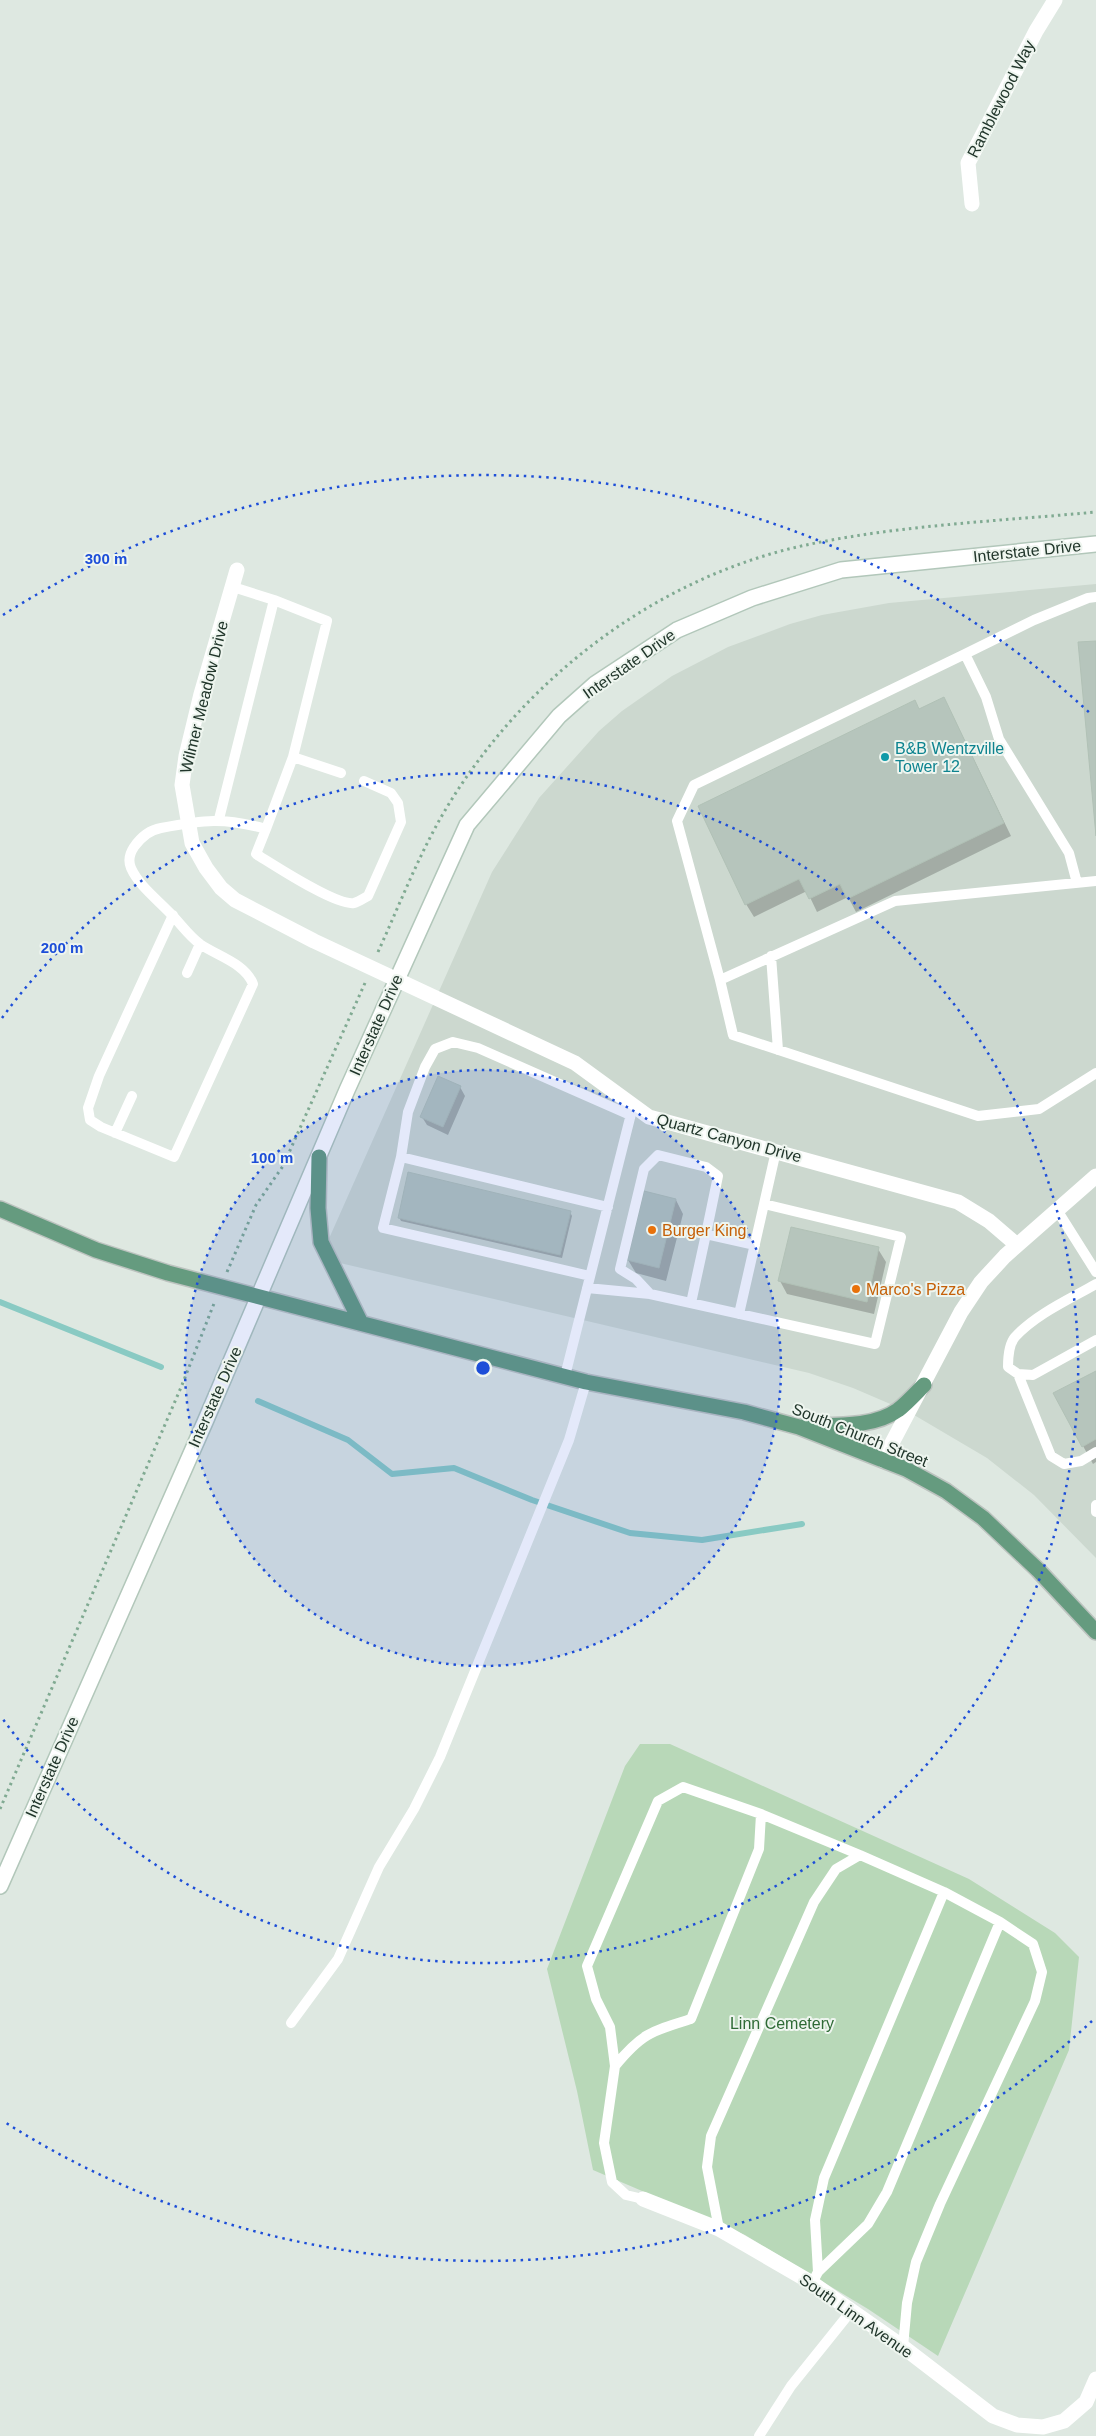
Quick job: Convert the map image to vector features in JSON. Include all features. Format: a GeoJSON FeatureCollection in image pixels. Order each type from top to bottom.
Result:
{"type":"FeatureCollection","features":[{"type":"Feature","properties":{"kind":"main road"},"geometry":{"type":"LineString","coordinates":[[319,1157],[318,1208],[320,1242],[361,1323]]}},
{"type":"Feature","properties":{"kind":"main road","name":"South Church Street"},"geometry":{"type":"LineString","coordinates":[[0,1209],[131,1263],[586,1382],[744,1412],[799,1427],[906,1469],[946,1492],[982,1518],[1038,1570],[1096,1632]]}},
{"type":"Feature","properties":{"kind":"main road"},"geometry":{"type":"LineString","coordinates":[[799,1427],[852,1424],[878,1418],[897,1410],[924,1386]]}},
{"type":"Feature","properties":{"kind":"street","name":"Ramblewood Way"},"geometry":{"type":"LineString","coordinates":[[972,204],[968,163],[1036,31],[1055,0]]}},
{"type":"Feature","properties":{"kind":"street","name":"Interstate Drive"},"geometry":{"type":"LineString","coordinates":[[0,1886],[259,1297],[396,978],[467,825],[559,716],[595,684],[677,630],[752,598],[841,570],[1096,544]]}},
{"type":"Feature","properties":{"kind":"street","name":"Wilmer Meadow Drive"},"geometry":{"type":"LineString","coordinates":[[237,570],[186,756],[182,785],[187,823],[192,843],[206,868],[221,888],[235,900],[314,941],[396,978]]}},
{"type":"Feature","properties":{"kind":"street","name":"Quartz Canyon Drive"},"geometry":{"type":"LineString","coordinates":[[396,978],[575,1063],[632,1110],[650,1117],[958,1202],[989,1221],[1017,1246]]}},
{"type":"Feature","properties":{"kind":"street"},"geometry":{"type":"LineString","coordinates":[[883,1460],[924,1386],[961,1312],[981,1282],[1017,1246],[1096,1176]]}},
{"type":"Feature","properties":{"kind":"street","name":"South Linn Avenue"},"geometry":{"type":"LineString","coordinates":[[643,2199],[719,2229],[815,2278],[852,2310],[993,2416],[1017,2426],[1043,2427],[1064,2421],[1086,2402],[1096,2379]]}},
{"type":"Feature","properties":{"kind":"lane"},"geometry":{"type":"LineString","coordinates":[[233,587],[274,600],[327,621],[293,757],[256,854],[293,878],[337,900],[353,903],[368,896],[402,822],[398,803],[391,793],[364,781]]}},
{"type":"Feature","properties":{"kind":"lane"},"geometry":{"type":"LineString","coordinates":[[1096,597],[1088,598],[1034,620],[694,784],[677,820],[733,1035],[978,1116],[1039,1109],[1096,1073]]}},
{"type":"Feature","properties":{"kind":"lane"},"geometry":{"type":"LineString","coordinates":[[219,820],[274,600]]}},
{"type":"Feature","properties":{"kind":"lane"},"geometry":{"type":"LineString","coordinates":[[965,654],[986,697],[999,739],[1069,854],[1077,883]]}},
{"type":"Feature","properties":{"kind":"lane"},"geometry":{"type":"LineString","coordinates":[[293,757],[341,773]]}},
{"type":"Feature","properties":{"kind":"lane"},"geometry":{"type":"LineString","coordinates":[[173,915],[99,1076],[88,1108],[90,1120],[115,1133],[174,1157],[253,984],[251,977],[240,966],[189,936],[173,915],[142,884],[130,867],[130,853],[139,839],[153,830],[187,823],[219,820],[241,822],[266,829]]}},
{"type":"Feature","properties":{"kind":"lane"},"geometry":{"type":"LineString","coordinates":[[720,980],[895,901],[1096,882]]}},
{"type":"Feature","properties":{"kind":"lane"},"geometry":{"type":"LineString","coordinates":[[187,973],[200,944]]}},
{"type":"Feature","properties":{"kind":"lane"},"geometry":{"type":"LineString","coordinates":[[771,956],[778,1050]]}},
{"type":"Feature","properties":{"kind":"lane"},"geometry":{"type":"LineString","coordinates":[[565,1376],[632,1110],[478,1048],[453,1042],[435,1049],[425,1067],[408,1112],[401,1157],[383,1228],[590,1276]]}},
{"type":"Feature","properties":{"kind":"lane"},"geometry":{"type":"LineString","coordinates":[[115,1133],[132,1096]]}},
{"type":"Feature","properties":{"kind":"lane"},"geometry":{"type":"LineString","coordinates":[[739,1314],[776,1151]]}},
{"type":"Feature","properties":{"kind":"lane"},"geometry":{"type":"LineString","coordinates":[[650,1294],[636,1279],[620,1269],[644,1169],[658,1155],[706,1167],[718,1176],[690,1303]]}},
{"type":"Feature","properties":{"kind":"lane"},"geometry":{"type":"LineString","coordinates":[[401,1157],[608,1207]]}},
{"type":"Feature","properties":{"kind":"lane"},"geometry":{"type":"LineString","coordinates":[[587,1288],[650,1294],[875,1344],[900,1237],[764,1204]]}},
{"type":"Feature","properties":{"kind":"lane"},"geometry":{"type":"LineString","coordinates":[[1057,1210],[1096,1272]]}},
{"type":"Feature","properties":{"kind":"lane"},"geometry":{"type":"LineString","coordinates":[[706,1234],[755,1246]]}},
{"type":"Feature","properties":{"kind":"lane"},"geometry":{"type":"LineString","coordinates":[[1096,1284],[1037,1319],[1014,1338],[1008,1356],[1008,1367],[1018,1374],[1033,1375],[1096,1340]]}},
{"type":"Feature","properties":{"kind":"lane"},"geometry":{"type":"LineString","coordinates":[[1018,1374],[1051,1456],[1064,1464],[1076,1462],[1096,1452]]}},
{"type":"Feature","properties":{"kind":"lane"},"geometry":{"type":"LineString","coordinates":[[291,2023],[338,1959],[378,1867],[414,1809],[440,1757],[569,1440],[586,1382]]}},
{"type":"Feature","properties":{"kind":"lane"},"geometry":{"type":"LineString","coordinates":[[1096,1505],[1096,1512]]}},
{"type":"Feature","properties":{"kind":"lane"},"geometry":{"type":"LineString","coordinates":[[643,2199],[626,2195],[612,2182],[604,2143],[615,2066],[610,2027],[596,1999],[587,1966],[658,1801],[682,1787],[761,1814],[944,1892],[1000,1922],[1033,1944],[1042,1972],[1035,2001],[940,2204],[916,2262],[907,2303],[903,2347]]}},
{"type":"Feature","properties":{"kind":"lane"},"geometry":{"type":"LineString","coordinates":[[615,2066],[632,2046],[652,2031],[691,2019],[760,1849],[761,1814]]}},
{"type":"Feature","properties":{"kind":"lane"},"geometry":{"type":"LineString","coordinates":[[719,2229],[707,2167],[711,2136],[814,1902],[836,1869],[860,1855]]}},
{"type":"Feature","properties":{"kind":"lane"},"geometry":{"type":"LineString","coordinates":[[815,2278],[815,2220],[824,2178],[944,1892]]}},
{"type":"Feature","properties":{"kind":"lane"},"geometry":{"type":"LineString","coordinates":[[815,2278],[868,2224],[887,2192],[1000,1922]]}},
{"type":"Feature","properties":{"kind":"lane"},"geometry":{"type":"LineString","coordinates":[[759,2436],[791,2386],[852,2310]]}},
{"type":"Feature","properties":{"kind":"path"},"geometry":{"type":"LineString","coordinates":[[233,1257],[256,1205],[283,1166],[422,854],[440,819],[474,766],[506,726],[544,686],[581,654],[624,622],[670,594],[756,559],[803,546],[891,532],[1096,512]]}},
{"type":"Feature","properties":{"kind":"path"},"geometry":{"type":"LineString","coordinates":[[0,1809],[182,1385],[202,1334]]}},
{"type":"Feature","properties":{"kind":"shaded area"},"geometry":{"type":"Polygon","coordinates":[[[1096,584],[1096,1558],[1034,1495],[987,1458],[909,1412],[853,1388],[809,1373],[340,1263],[327,1243],[492,872],[539,798],[599,731],[622,711],[672,676],[728,647],[790,624],[822,615],[889,603],[1096,584]]]}},
{"type":"Feature","properties":{"kind":"green space","name":"Linn Cemetery"},"geometry":{"type":"Polygon","coordinates":[[[640,1744],[670,1744],[969,1879],[1055,1933],[1079,1957],[1069,2050],[938,2356],[868,2309],[745,2235],[593,2170],[577,2091],[547,1969],[625,1766],[640,1744]]]}},
{"type":"Feature","properties":{"kind":"building"},"geometry":{"type":"Polygon","coordinates":[[[1096,641],[1096,836],[1078,642],[1096,641]]]}},
{"type":"Feature","properties":{"kind":"building","name":"B&B Wentzville Tower 12"},"geometry":{"type":"Polygon","coordinates":[[[944,697],[1004,823],[847,899],[840,884],[809,899],[799,879],[745,905],[698,806],[915,700],[919,709],[944,697]]]}},
{"type":"Feature","properties":{"kind":"building"},"geometry":{"type":"Polygon","coordinates":[[[438,1076],[461,1086],[443,1127],[420,1117],[438,1076]]]}},
{"type":"Feature","properties":{"kind":"building"},"geometry":{"type":"Polygon","coordinates":[[[408,1172],[571,1211],[560,1255],[398,1218],[408,1172]]]}},
{"type":"Feature","properties":{"kind":"building","name":"Burger King"},"geometry":{"type":"Polygon","coordinates":[[[644,1191],[676,1199],[659,1268],[627,1260],[644,1191]]]}},
{"type":"Feature","properties":{"kind":"building"},"geometry":{"type":"Polygon","coordinates":[[[791,1227],[879,1247],[867,1302],[778,1281],[791,1227]]]}},
{"type":"Feature","properties":{"kind":"building"},"geometry":{"type":"Polygon","coordinates":[[[1096,1371],[1096,1439],[1082,1447],[1053,1393],[1096,1371]]]}},
{"type":"Feature","properties":{"kind":"waterway"},"geometry":{"type":"LineString","coordinates":[[0,1302],[161,1367]]}},
{"type":"Feature","properties":{"kind":"waterway"},"geometry":{"type":"LineString","coordinates":[[258,1401],[348,1440],[392,1474],[454,1468],[532,1500],[630,1533],[702,1540],[802,1524]]}},
{"type":"Feature","properties":{"kind":"place","name":"B&B Wentzville Tower 12"},"geometry":{"type":"Point","coordinates":[885,757]}},
{"type":"Feature","properties":{"kind":"place","name":"Burger King"},"geometry":{"type":"Point","coordinates":[652,1230]}},
{"type":"Feature","properties":{"kind":"place","name":"Marco's Pizza"},"geometry":{"type":"Point","coordinates":[856,1289]}}]}
